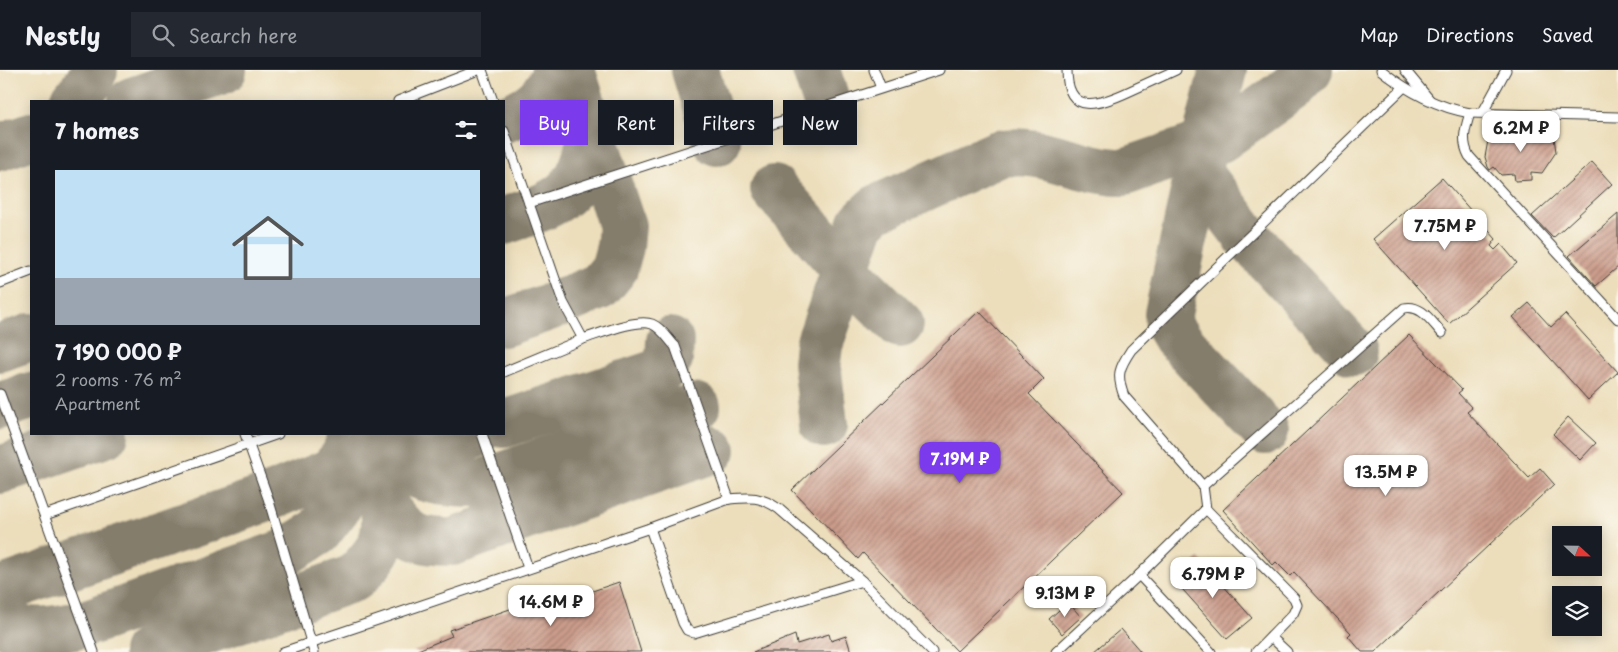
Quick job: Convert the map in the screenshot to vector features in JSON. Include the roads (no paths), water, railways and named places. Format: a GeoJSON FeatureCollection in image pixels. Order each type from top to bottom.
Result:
{"type":"FeatureCollection","features":[{"type":"Feature","properties":{"kind":"lane"},"geometry":{"type":"LineString","coordinates":[[401,100],[478,70]]}},
{"type":"Feature","properties":{"kind":"lane"},"geometry":{"type":"LineString","coordinates":[[482,70],[493,100]]}},
{"type":"Feature","properties":{"kind":"lane"},"geometry":{"type":"LineString","coordinates":[[874,70],[881,88]]}},
{"type":"Feature","properties":{"kind":"lane"},"geometry":{"type":"LineString","coordinates":[[529,203],[939,70]]}},
{"type":"Feature","properties":{"kind":"lane"},"geometry":{"type":"LineString","coordinates":[[1066,70],[1067,87],[1076,99],[1088,105],[1103,103],[1176,70]]}},
{"type":"Feature","properties":{"kind":"lane"},"geometry":{"type":"LineString","coordinates":[[1381,70],[1403,88],[1446,108],[1470,113],[1618,117]]}},
{"type":"Feature","properties":{"kind":"lane"},"geometry":{"type":"LineString","coordinates":[[1405,70],[1432,101]]}},
{"type":"Feature","properties":{"kind":"lane"},"geometry":{"type":"LineString","coordinates":[[1484,112],[1506,70]]}},
{"type":"Feature","properties":{"kind":"lane"},"geometry":{"type":"LineString","coordinates":[[1256,652],[1293,614],[1297,606],[1294,598],[1206,509],[1203,486],[1124,396],[1118,380],[1122,364],[1131,350],[1403,88]]}},
{"type":"Feature","properties":{"kind":"lane"},"geometry":{"type":"LineString","coordinates":[[1470,113],[1464,134],[1464,146],[1469,156],[1618,319]]}},
{"type":"Feature","properties":{"kind":"lane"},"geometry":{"type":"LineString","coordinates":[[505,134],[563,302],[583,339]]}},
{"type":"Feature","properties":{"kind":"lane"},"geometry":{"type":"LineString","coordinates":[[0,283],[30,272]]}},
{"type":"Feature","properties":{"kind":"lane"},"geometry":{"type":"LineString","coordinates":[[1203,486],[1404,308],[1412,306],[1419,309],[1442,333]]}},
{"type":"Feature","properties":{"kind":"lane"},"geometry":{"type":"LineString","coordinates":[[505,372],[583,339],[638,323],[652,324],[664,332],[675,346],[729,499]]}},
{"type":"Feature","properties":{"kind":"lane"},"geometry":{"type":"LineString","coordinates":[[0,394],[94,652]]}},
{"type":"Feature","properties":{"kind":"lane"},"geometry":{"type":"LineString","coordinates":[[245,435],[268,498],[314,652]]}},
{"type":"Feature","properties":{"kind":"lane"},"geometry":{"type":"LineString","coordinates":[[45,515],[275,435]]}},
{"type":"Feature","properties":{"kind":"lane"},"geometry":{"type":"LineString","coordinates":[[482,435],[528,568]]}},
{"type":"Feature","properties":{"kind":"lane"},"geometry":{"type":"LineString","coordinates":[[283,652],[650,528],[729,499],[752,497],[766,500],[779,509],[862,581],[932,652]]}},
{"type":"Feature","properties":{"kind":"lane"},"geometry":{"type":"LineString","coordinates":[[1056,652],[1139,575],[1206,509]]}},
{"type":"Feature","properties":{"kind":"lane"},"geometry":{"type":"LineString","coordinates":[[650,528],[683,623],[687,630],[694,633],[862,581]]}},
{"type":"Feature","properties":{"kind":"lane"},"geometry":{"type":"LineString","coordinates":[[1139,575],[1211,652]]}},
{"type":"Feature","properties":{"kind":"lane"},"geometry":{"type":"LineString","coordinates":[[1271,637],[1286,652]]}}]}
